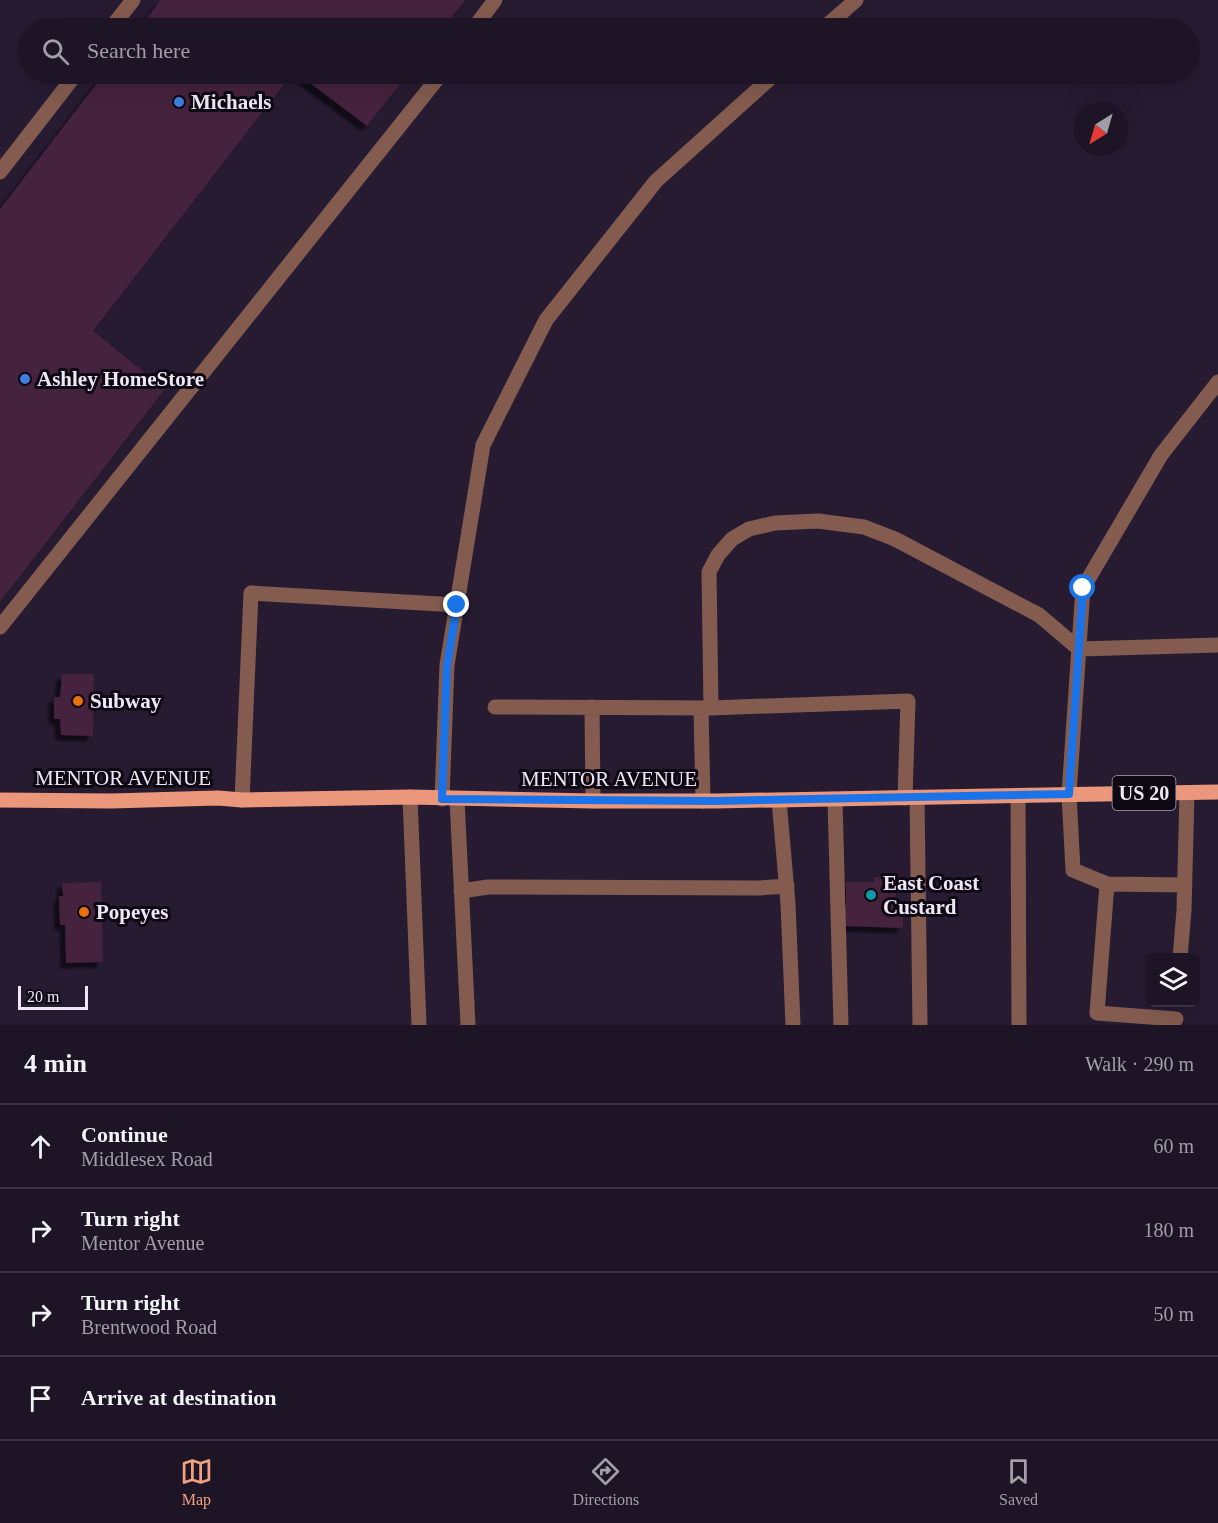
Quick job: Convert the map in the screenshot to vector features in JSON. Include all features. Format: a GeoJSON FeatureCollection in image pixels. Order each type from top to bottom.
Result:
{"type":"FeatureCollection","features":[{"type":"Feature","properties":{"kind":"main road","name":"MENTOR AVENUE"},"geometry":{"type":"LineString","coordinates":[[0,800],[111,801],[410,797],[703,801],[1218,792]]}},
{"type":"Feature","properties":{"kind":"street"},"geometry":{"type":"LineString","coordinates":[[119,18],[134,0]]}},
{"type":"Feature","properties":{"kind":"street"},"geometry":{"type":"LineString","coordinates":[[482,18],[495,0]]}},
{"type":"Feature","properties":{"kind":"street"},"geometry":{"type":"LineString","coordinates":[[835,18],[856,0]]}},
{"type":"Feature","properties":{"kind":"street"},"geometry":{"type":"LineString","coordinates":[[0,172],[68,84]]}},
{"type":"Feature","properties":{"kind":"street"},"geometry":{"type":"LineString","coordinates":[[0,627],[433,84]]}},
{"type":"Feature","properties":{"kind":"street"},"geometry":{"type":"LineString","coordinates":[[468,1025],[461,891],[449,799],[447,665],[483,445],[546,320],[656,181],[764,84]]}},
{"type":"Feature","properties":{"kind":"street"},"geometry":{"type":"LineString","coordinates":[[1185,885],[1107,885],[1073,870],[1069,794],[1083,588],[1161,455],[1218,382]]}},
{"type":"Feature","properties":{"kind":"street"},"geometry":{"type":"LineString","coordinates":[[703,801],[709,572],[717,555],[732,539],[749,529],[775,523],[818,521],[864,527],[895,539],[1039,615],[1079,649],[1218,645]]}},
{"type":"Feature","properties":{"kind":"street"},"geometry":{"type":"LineString","coordinates":[[242,800],[250,593],[457,605]]}},
{"type":"Feature","properties":{"kind":"street"},"geometry":{"type":"LineString","coordinates":[[495,706],[706,708],[908,702],[920,1025]]}},
{"type":"Feature","properties":{"kind":"street"},"geometry":{"type":"LineString","coordinates":[[592,707],[593,801]]}},
{"type":"Feature","properties":{"kind":"street"},"geometry":{"type":"LineString","coordinates":[[1180,953],[1185,885],[1187,793]]}},
{"type":"Feature","properties":{"kind":"street"},"geometry":{"type":"LineString","coordinates":[[1018,796],[1019,1025]]}},
{"type":"Feature","properties":{"kind":"street"},"geometry":{"type":"LineString","coordinates":[[410,797],[420,1025]]}},
{"type":"Feature","properties":{"kind":"street"},"geometry":{"type":"LineString","coordinates":[[836,799],[841,1025]]}},
{"type":"Feature","properties":{"kind":"street"},"geometry":{"type":"LineString","coordinates":[[779,800],[787,886],[793,1025]]}},
{"type":"Feature","properties":{"kind":"street"},"geometry":{"type":"LineString","coordinates":[[1107,885],[1097,1012],[1176,1022],[1177,1007]]}},
{"type":"Feature","properties":{"kind":"street"},"geometry":{"type":"LineString","coordinates":[[461,891],[488,888],[760,888],[787,886]]}},
{"type":"Feature","properties":{"kind":"building"},"geometry":{"type":"Polygon","coordinates":[[[161,0],[465,0],[451,18],[147,18],[161,0]]]}},
{"type":"Feature","properties":{"kind":"building"},"geometry":{"type":"Polygon","coordinates":[[[96,84],[284,84],[93,331],[165,389],[0,602],[0,209],[96,84]]]}},
{"type":"Feature","properties":{"kind":"building"},"geometry":{"type":"Polygon","coordinates":[[[311,84],[400,84],[367,126],[311,84]]]}},
{"type":"Feature","properties":{"kind":"building"},"geometry":{"type":"Polygon","coordinates":[[[62,674],[94,674],[93,736],[61,735],[60,719],[54,719],[54,697],[60,697],[62,674]]]}},
{"type":"Feature","properties":{"kind":"building","name":"East Coast Custard"},"geometry":{"type":"Polygon","coordinates":[[[874,877],[891,877],[891,886],[896,886],[895,916],[903,916],[903,928],[844,926],[841,905],[846,905],[846,882],[874,882],[874,877]]]}},
{"type":"Feature","properties":{"kind":"building"},"geometry":{"type":"Polygon","coordinates":[[[101,882],[103,962],[66,963],[65,925],[60,925],[59,896],[63,896],[62,883],[101,882]]]}},
{"type":"Feature","properties":{"kind":"place","name":"Michaels"},"geometry":{"type":"Point","coordinates":[179,102]}},
{"type":"Feature","properties":{"kind":"place","name":"Ashley HomeStore"},"geometry":{"type":"Point","coordinates":[25,379]}},
{"type":"Feature","properties":{"kind":"place","name":"Subway"},"geometry":{"type":"Point","coordinates":[78,701]}},
{"type":"Feature","properties":{"kind":"place","name":"East Coast Custard"},"geometry":{"type":"Point","coordinates":[871,895]}},
{"type":"Feature","properties":{"kind":"place","name":"Popeyes"},"geometry":{"type":"Point","coordinates":[84,912]}},
{"type":"Feature","properties":{"kind":"route"},"geometry":{"type":"LineString","coordinates":[[457,605],[447,665],[442,799],[715,801],[1069,794],[1083,588]]}}]}
